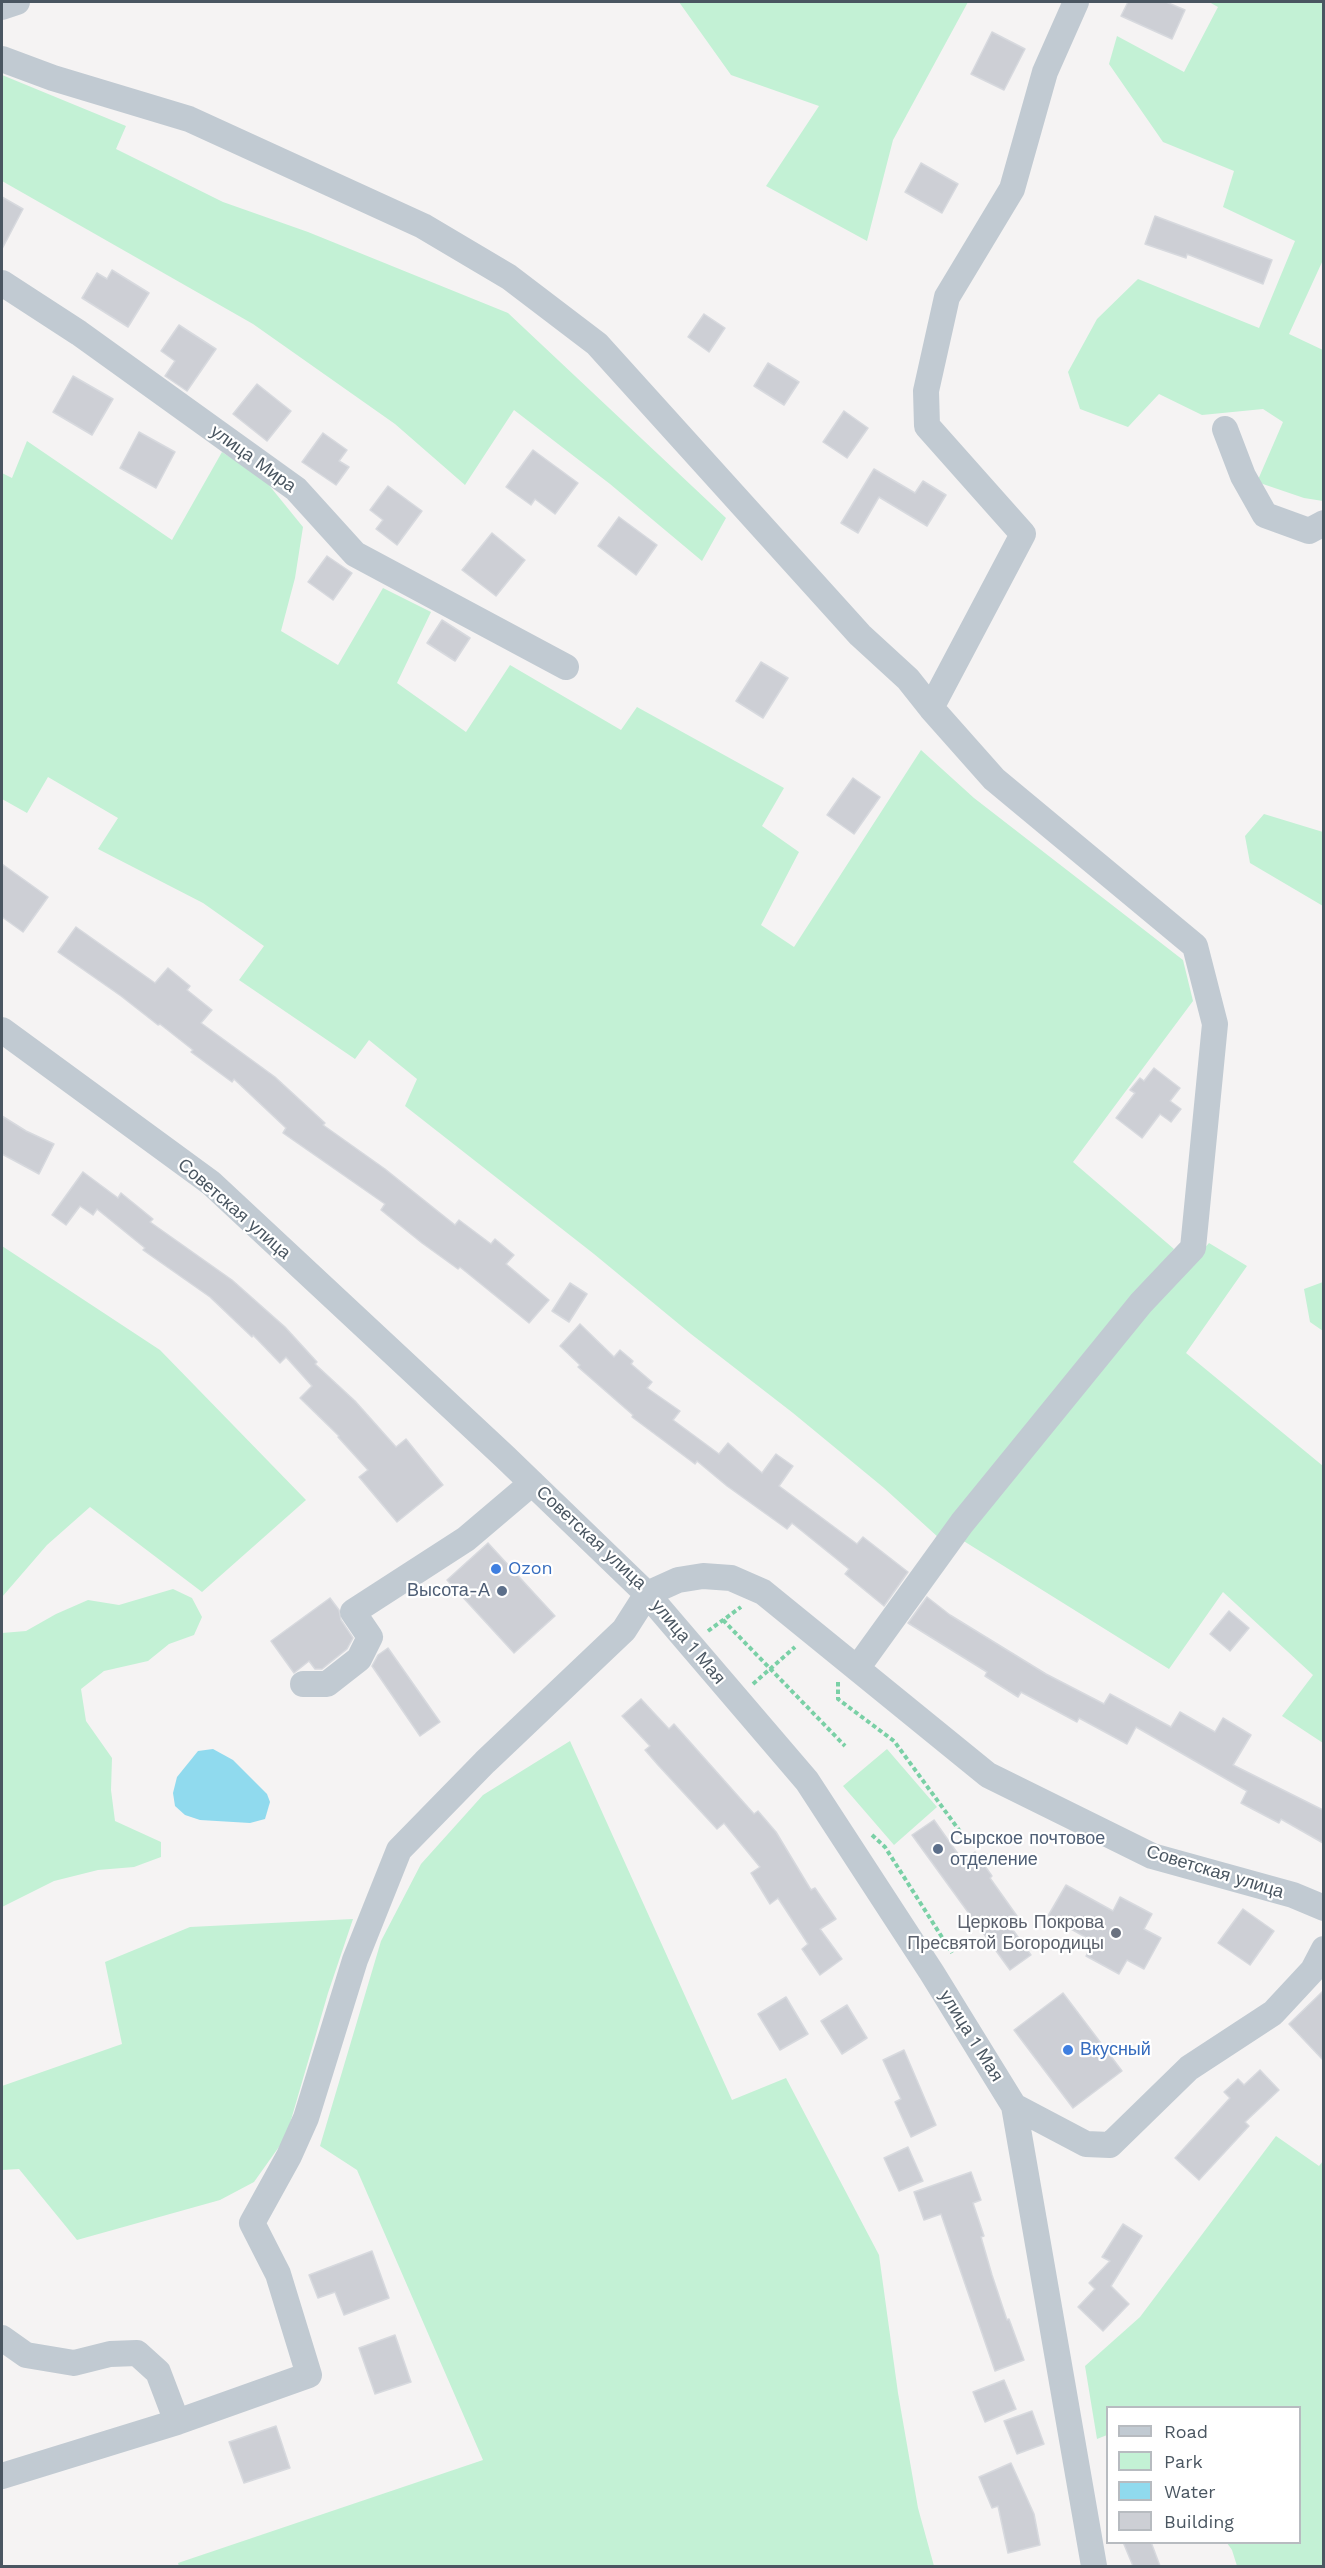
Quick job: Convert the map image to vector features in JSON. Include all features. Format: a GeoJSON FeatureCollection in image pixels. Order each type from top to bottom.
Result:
{"type":"FeatureCollection","features":[{"type":"Feature","properties":{"kind":"street"},"geometry":{"type":"LineString","coordinates":[[2,7],[17,2]]}},
{"type":"Feature","properties":{"kind":"street"},"geometry":{"type":"LineString","coordinates":[[931,708],[1023,534],[927,426],[926,391],[946,297],[1012,189],[1045,72],[1076,2]]}},
{"type":"Feature","properties":{"kind":"street"},"geometry":{"type":"LineString","coordinates":[[2,59],[53,78],[189,119],[423,226],[509,277],[597,344],[860,635],[908,679],[994,779],[1195,946],[1215,1024],[1193,1248],[1141,1303],[962,1523],[848,1672]]}},
{"type":"Feature","properties":{"kind":"street","name":"улица Мира"},"geometry":{"type":"LineString","coordinates":[[2,283],[79,333],[296,489],[355,554],[566,667]]}},
{"type":"Feature","properties":{"kind":"street"},"geometry":{"type":"LineString","coordinates":[[1225,429],[1243,476],[1265,515],[1309,531],[1323,523]]}},
{"type":"Feature","properties":{"kind":"street","name":"Советская улица"},"geometry":{"type":"LineString","coordinates":[[2,1030],[211,1183],[532,1483],[646,1594],[678,1580],[703,1576],[731,1578],[764,1592],[848,1672],[988,1775],[1152,1856],[1293,1895],[1323,1908]]}},
{"type":"Feature","properties":{"kind":"street"},"geometry":{"type":"LineString","coordinates":[[303,1684],[327,1684],[359,1659],[370,1637],[353,1612],[466,1539],[532,1483]]}},
{"type":"Feature","properties":{"kind":"street"},"geometry":{"type":"LineString","coordinates":[[2,2476],[177,2422],[309,2375],[278,2274],[252,2223],[289,2156],[306,2118],[355,1960],[399,1850],[485,1762],[624,1630],[646,1594]]}},
{"type":"Feature","properties":{"kind":"street","name":"улица 1 Мая"},"geometry":{"type":"LineString","coordinates":[[646,1594],[807,1781],[932,1973],[1014,2106],[1094,2566]]}},
{"type":"Feature","properties":{"kind":"street"},"geometry":{"type":"LineString","coordinates":[[1014,2106],[1086,2145],[1110,2145],[1189,2068],[1273,2013],[1313,1970],[1323,1949]]}},
{"type":"Feature","properties":{"kind":"street"},"geometry":{"type":"LineString","coordinates":[[2,2338],[26,2355],[74,2363],[110,2355],[137,2353],[159,2372],[177,2422]]}},
{"type":"Feature","properties":{"kind":"path"},"geometry":{"type":"LineString","coordinates":[[703,1635],[744,1605],[738,1600]]}},
{"type":"Feature","properties":{"kind":"path"},"geometry":{"type":"LineString","coordinates":[[723,1620],[845,1746]]}},
{"type":"Feature","properties":{"kind":"path"},"geometry":{"type":"LineString","coordinates":[[748,1688],[797,1645],[789,1638]]}},
{"type":"Feature","properties":{"kind":"path"},"geometry":{"type":"LineString","coordinates":[[848,1672],[838,1699],[894,1741],[968,1841]]}},
{"type":"Feature","properties":{"kind":"path"},"geometry":{"type":"LineString","coordinates":[[870,1832],[885,1847],[952,1953]]}},
{"type":"Feature","properties":{"kind":"green space"},"geometry":{"type":"Polygon","coordinates":[[[679,2],[968,2],[893,140],[867,241],[766,186],[819,106],[731,75],[679,2]]]}},
{"type":"Feature","properties":{"kind":"green space"},"geometry":{"type":"Polygon","coordinates":[[[1209,2],[1323,2],[1323,260],[1289,334],[1323,350],[1323,501],[1304,498],[1257,482],[1283,422],[1263,409],[1202,415],[1159,394],[1128,427],[1080,409],[1068,372],[1097,319],[1138,279],[1259,328],[1295,241],[1223,207],[1234,171],[1163,142],[1109,64],[1117,36],[1184,72],[1218,7],[1209,2]]]}},
{"type":"Feature","properties":{"kind":"green space"},"geometry":{"type":"Polygon","coordinates":[[[2,75],[126,126],[116,149],[223,202],[308,232],[508,313],[726,518],[702,561],[610,484],[514,410],[465,485],[395,424],[253,324],[2,181],[2,75]]]}},
{"type":"Feature","properties":{"kind":"green space"},"geometry":{"type":"Polygon","coordinates":[[[27,441],[172,540],[222,452],[264,479],[303,527],[295,578],[281,631],[338,665],[383,588],[431,612],[397,683],[466,732],[510,665],[621,730],[637,707],[784,788],[762,826],[799,852],[761,925],[794,947],[921,750],[974,798],[1183,960],[1193,1001],[1073,1162],[1174,1249],[939,1538],[884,1488],[793,1413],[405,1106],[417,1079],[369,1040],[355,1059],[239,980],[264,946],[203,903],[98,849],[118,818],[48,777],[27,813],[2,799],[2,473],[12,478],[27,441]]]}},
{"type":"Feature","properties":{"kind":"green space"},"geometry":{"type":"Polygon","coordinates":[[[1264,814],[1323,832],[1323,906],[1250,863],[1245,836],[1264,814]]]}},
{"type":"Feature","properties":{"kind":"green space"},"geometry":{"type":"Polygon","coordinates":[[[1209,1243],[1247,1266],[1186,1353],[1323,1466],[1323,1743],[1282,1716],[1313,1675],[1223,1592],[1169,1669],[962,1540],[1107,1359],[1209,1243]]]}},
{"type":"Feature","properties":{"kind":"green space"},"geometry":{"type":"Polygon","coordinates":[[[2,1246],[160,1350],[306,1500],[202,1592],[90,1507],[47,1545],[2,1597],[2,1246]]]}},
{"type":"Feature","properties":{"kind":"green space"},"geometry":{"type":"Polygon","coordinates":[[[1324,1282],[1323,1331],[1310,1322],[1304,1289],[1324,1282]]]}},
{"type":"Feature","properties":{"kind":"green space"},"geometry":{"type":"Polygon","coordinates":[[[173,1589],[192,1598],[202,1617],[194,1635],[169,1644],[148,1661],[104,1671],[81,1689],[86,1721],[112,1758],[111,1790],[115,1821],[161,1842],[161,1857],[134,1867],[98,1870],[54,1881],[2,1907],[2,1633],[26,1631],[88,1600],[119,1605],[173,1589]]]}},
{"type":"Feature","properties":{"kind":"green space"},"geometry":{"type":"Polygon","coordinates":[[[570,1741],[732,2100],[786,2078],[879,2255],[898,2393],[918,2508],[934,2566],[179,2566],[178,2563],[483,2460],[357,2170],[320,2146],[381,1941],[421,1864],[483,1795],[570,1741]]]}},
{"type":"Feature","properties":{"kind":"green space"},"geometry":{"type":"Polygon","coordinates":[[[887,1749],[937,1807],[894,1845],[843,1786],[887,1749]]]}},
{"type":"Feature","properties":{"kind":"green space"},"geometry":{"type":"Polygon","coordinates":[[[353,1919],[328,1993],[286,2137],[254,2182],[220,2200],[77,2240],[19,2169],[2,2170],[2,2086],[122,2044],[105,1962],[190,1927],[353,1919]]]}},
{"type":"Feature","properties":{"kind":"green space"},"geometry":{"type":"Polygon","coordinates":[[[1276,2136],[1319,2166],[1323,2161],[1323,2566],[1237,2566],[1228,2544],[1301,2544],[1301,2406],[1106,2406],[1106,2435],[1097,2439],[1085,2366],[1140,2317],[1276,2136]]]}},
{"type":"Feature","properties":{"kind":"water"},"geometry":{"type":"Polygon","coordinates":[[[213,1749],[233,1760],[267,1794],[270,1802],[265,1819],[250,1823],[200,1820],[185,1815],[175,1806],[173,1793],[177,1777],[198,1751],[213,1749]]]}},
{"type":"Feature","properties":{"kind":"building"},"geometry":{"type":"Polygon","coordinates":[[[1128,2],[1166,2],[1185,10],[1172,39],[1121,16],[1128,2]]]}},
{"type":"Feature","properties":{"kind":"building"},"geometry":{"type":"Polygon","coordinates":[[[992,32],[1025,49],[1004,90],[971,74],[992,32]]]}},
{"type":"Feature","properties":{"kind":"building"},"geometry":{"type":"Polygon","coordinates":[[[921,163],[958,184],[942,213],[905,192],[921,163]]]}},
{"type":"Feature","properties":{"kind":"building"},"geometry":{"type":"Polygon","coordinates":[[[2,197],[23,209],[2,249],[2,197]]]}},
{"type":"Feature","properties":{"kind":"building"},"geometry":{"type":"Polygon","coordinates":[[[1155,216],[1272,260],[1263,284],[1187,254],[1186,258],[1145,244],[1155,216]]]}},
{"type":"Feature","properties":{"kind":"building"},"geometry":{"type":"Polygon","coordinates":[[[112,270],[149,293],[128,327],[82,298],[97,273],[107,279],[112,270]]]}},
{"type":"Feature","properties":{"kind":"building"},"geometry":{"type":"Polygon","coordinates":[[[704,314],[725,328],[709,352],[688,337],[704,314]]]}},
{"type":"Feature","properties":{"kind":"building"},"geometry":{"type":"Polygon","coordinates":[[[179,325],[216,349],[187,391],[165,376],[175,361],[161,351],[179,325]]]}},
{"type":"Feature","properties":{"kind":"building"},"geometry":{"type":"Polygon","coordinates":[[[768,363],[799,382],[784,405],[754,386],[768,363]]]}},
{"type":"Feature","properties":{"kind":"building"},"geometry":{"type":"Polygon","coordinates":[[[73,376],[113,399],[92,435],[53,412],[73,376]]]}},
{"type":"Feature","properties":{"kind":"building"},"geometry":{"type":"Polygon","coordinates":[[[257,384],[291,411],[267,441],[233,414],[257,384]]]}},
{"type":"Feature","properties":{"kind":"building"},"geometry":{"type":"Polygon","coordinates":[[[844,411],[868,428],[847,458],[823,442],[844,411]]]}},
{"type":"Feature","properties":{"kind":"building"},"geometry":{"type":"Polygon","coordinates":[[[139,432],[175,452],[156,488],[120,468],[139,432]]]}},
{"type":"Feature","properties":{"kind":"building"},"geometry":{"type":"Polygon","coordinates":[[[323,433],[347,450],[339,461],[349,467],[336,485],[302,462],[323,433]]]}},
{"type":"Feature","properties":{"kind":"building"},"geometry":{"type":"Polygon","coordinates":[[[533,450],[578,483],[555,514],[535,499],[531,505],[506,487],[533,450]]]}},
{"type":"Feature","properties":{"kind":"building"},"geometry":{"type":"Polygon","coordinates":[[[874,469],[915,493],[923,481],[946,495],[927,526],[879,497],[858,533],[841,523],[874,469]]]}},
{"type":"Feature","properties":{"kind":"building"},"geometry":{"type":"Polygon","coordinates":[[[388,486],[422,511],[397,545],[376,529],[383,520],[370,510],[388,486]]]}},
{"type":"Feature","properties":{"kind":"building"},"geometry":{"type":"Polygon","coordinates":[[[619,517],[657,545],[636,575],[598,546],[619,517]]]}},
{"type":"Feature","properties":{"kind":"building"},"geometry":{"type":"Polygon","coordinates":[[[492,533],[525,560],[496,596],[462,570],[492,533]]]}},
{"type":"Feature","properties":{"kind":"building"},"geometry":{"type":"Polygon","coordinates":[[[327,556],[352,573],[333,600],[308,582],[327,556]]]}},
{"type":"Feature","properties":{"kind":"building"},"geometry":{"type":"Polygon","coordinates":[[[442,620],[470,638],[455,661],[427,643],[442,620]]]}},
{"type":"Feature","properties":{"kind":"building"},"geometry":{"type":"Polygon","coordinates":[[[761,662],[788,678],[763,718],[736,701],[761,662]]]}},
{"type":"Feature","properties":{"kind":"building"},"geometry":{"type":"Polygon","coordinates":[[[853,778],[880,797],[854,834],[827,815],[853,778]]]}},
{"type":"Feature","properties":{"kind":"building"},"geometry":{"type":"Polygon","coordinates":[[[2,864],[48,897],[23,932],[2,917],[2,864]]]}},
{"type":"Feature","properties":{"kind":"building"},"geometry":{"type":"Polygon","coordinates":[[[76,927],[155,983],[168,968],[190,986],[187,990],[212,1010],[201,1023],[275,1077],[325,1123],[323,1125],[385,1169],[455,1225],[459,1220],[491,1244],[495,1239],[514,1255],[506,1264],[549,1300],[529,1323],[460,1267],[458,1269],[422,1243],[381,1210],[385,1204],[283,1133],[286,1128],[234,1079],[232,1082],[191,1052],[193,1050],[160,1024],[158,1025],[58,952],[76,927]]]}},
{"type":"Feature","properties":{"kind":"building"},"geometry":{"type":"Polygon","coordinates":[[[1154,1068],[1180,1088],[1170,1101],[1181,1109],[1171,1122],[1160,1114],[1142,1138],[1116,1118],[1135,1093],[1130,1090],[1140,1078],[1144,1081],[1154,1068]]]}},
{"type":"Feature","properties":{"kind":"building"},"geometry":{"type":"Polygon","coordinates":[[[2,1116],[26,1131],[54,1144],[39,1174],[2,1154],[2,1116]]]}},
{"type":"Feature","properties":{"kind":"building"},"geometry":{"type":"Polygon","coordinates":[[[83,1172],[118,1198],[121,1193],[153,1219],[150,1222],[232,1280],[285,1327],[317,1362],[315,1364],[355,1401],[396,1447],[406,1439],[443,1485],[397,1522],[359,1477],[368,1470],[339,1436],[300,1398],[312,1386],[286,1357],[280,1363],[253,1335],[252,1337],[210,1297],[143,1250],[145,1248],[97,1209],[93,1215],[80,1206],[66,1225],[52,1215],[83,1172]]]}},
{"type":"Feature","properties":{"kind":"building"},"geometry":{"type":"Polygon","coordinates":[[[570,1283],[587,1294],[569,1322],[552,1311],[570,1283]]]}},
{"type":"Feature","properties":{"kind":"building"},"geometry":{"type":"Polygon","coordinates":[[[580,1324],[614,1357],[620,1350],[633,1361],[631,1364],[652,1382],[647,1388],[680,1411],[673,1420],[719,1454],[728,1443],[762,1473],[776,1454],[793,1466],[779,1486],[857,1544],[863,1537],[908,1572],[884,1606],[845,1574],[849,1569],[792,1523],[787,1529],[727,1486],[697,1461],[695,1464],[632,1417],[633,1415],[578,1367],[580,1365],[560,1346],[580,1324]]]}},
{"type":"Feature","properties":{"kind":"building"},"geometry":{"type":"Polygon","coordinates":[[[488,1543],[555,1616],[514,1653],[447,1580],[488,1543]]]}},
{"type":"Feature","properties":{"kind":"building"},"geometry":{"type":"Polygon","coordinates":[[[927,1597],[950,1615],[1046,1674],[1104,1704],[1110,1694],[1171,1727],[1180,1712],[1215,1732],[1223,1718],[1251,1735],[1233,1765],[1323,1810],[1323,1843],[1281,1819],[1279,1823],[1241,1803],[1247,1791],[1136,1727],[1127,1744],[1079,1718],[1077,1722],[1021,1692],[1018,1697],[985,1676],[987,1672],[908,1623],[927,1597]]]}},
{"type":"Feature","properties":{"kind":"building"},"geometry":{"type":"Polygon","coordinates":[[[330,1598],[339,1610],[341,1620],[353,1638],[347,1649],[322,1669],[315,1669],[309,1661],[294,1673],[271,1641],[330,1598]]]}},
{"type":"Feature","properties":{"kind":"building"},"geometry":{"type":"Polygon","coordinates":[[[1229,1611],[1249,1628],[1230,1651],[1210,1634],[1229,1611]]]}},
{"type":"Feature","properties":{"kind":"building"},"geometry":{"type":"Polygon","coordinates":[[[388,1648],[440,1722],[420,1736],[372,1666],[378,1655],[388,1648]]]}},
{"type":"Feature","properties":{"kind":"building"},"geometry":{"type":"Polygon","coordinates":[[[641,1699],[669,1729],[674,1724],[754,1814],[758,1811],[776,1832],[811,1890],[815,1888],[836,1919],[820,1929],[842,1959],[820,1975],[802,1949],[808,1944],[778,1898],[770,1904],[751,1873],[760,1867],[724,1823],[717,1829],[658,1765],[645,1750],[650,1746],[622,1716],[641,1699]]]}},
{"type":"Feature","properties":{"kind":"building"},"geometry":{"type":"Polygon","coordinates":[[[934,1820],[963,1861],[975,1852],[1017,1916],[1008,1923],[1031,1955],[1010,1970],[912,1835],[934,1820]]]}},
{"type":"Feature","properties":{"kind":"building","name":"Церковь Покрова Пресвятой Богородицы"},"geometry":{"type":"Polygon","coordinates":[[[1066,1885],[1113,1911],[1120,1897],[1152,1914],[1144,1929],[1161,1938],[1144,1969],[1127,1960],[1119,1974],[1086,1956],[1094,1942],[1048,1916],[1066,1885]]]}},
{"type":"Feature","properties":{"kind":"building"},"geometry":{"type":"Polygon","coordinates":[[[1243,1909],[1274,1931],[1250,1965],[1218,1943],[1243,1909]]]}},
{"type":"Feature","properties":{"kind":"building"},"geometry":{"type":"Polygon","coordinates":[[[1323,1991],[1323,2060],[1289,2024],[1323,1991]]]}},
{"type":"Feature","properties":{"kind":"building","name":"Вкусный"},"geometry":{"type":"Polygon","coordinates":[[[1063,1993],[1122,2071],[1073,2108],[1014,2030],[1063,1993]]]}},
{"type":"Feature","properties":{"kind":"building"},"geometry":{"type":"Polygon","coordinates":[[[786,1997],[808,2034],[780,2050],[758,2014],[786,1997]]]}},
{"type":"Feature","properties":{"kind":"building"},"geometry":{"type":"Polygon","coordinates":[[[847,2005],[867,2038],[842,2054],[821,2021],[847,2005]]]}},
{"type":"Feature","properties":{"kind":"building"},"geometry":{"type":"Polygon","coordinates":[[[904,2050],[936,2125],[911,2137],[895,2102],[901,2099],[883,2060],[904,2050]]]}},
{"type":"Feature","properties":{"kind":"building"},"geometry":{"type":"Polygon","coordinates":[[[1260,2070],[1279,2090],[1245,2122],[1249,2126],[1199,2180],[1175,2158],[1230,2098],[1224,2092],[1238,2079],[1244,2085],[1260,2070]]]}},
{"type":"Feature","properties":{"kind":"building"},"geometry":{"type":"Polygon","coordinates":[[[908,2147],[923,2181],[899,2191],[884,2158],[908,2147]]]}},
{"type":"Feature","properties":{"kind":"building"},"geometry":{"type":"Polygon","coordinates":[[[971,2172],[981,2200],[973,2203],[984,2236],[981,2237],[1007,2320],[1009,2319],[1024,2360],[995,2371],[941,2214],[924,2220],[914,2192],[971,2172]]]}},
{"type":"Feature","properties":{"kind":"building"},"geometry":{"type":"Polygon","coordinates":[[[1123,2224],[1142,2236],[1111,2286],[1129,2304],[1103,2331],[1078,2307],[1095,2289],[1089,2283],[1110,2261],[1102,2257],[1123,2224]]]}},
{"type":"Feature","properties":{"kind":"building"},"geometry":{"type":"Polygon","coordinates":[[[372,2251],[389,2298],[344,2315],[335,2292],[318,2298],[309,2275],[372,2251]]]}},
{"type":"Feature","properties":{"kind":"building"},"geometry":{"type":"Polygon","coordinates":[[[395,2335],[411,2382],[375,2394],[359,2348],[395,2335]]]}},
{"type":"Feature","properties":{"kind":"building"},"geometry":{"type":"Polygon","coordinates":[[[1004,2380],[1016,2409],[985,2422],[973,2392],[1004,2380]]]}},
{"type":"Feature","properties":{"kind":"building"},"geometry":{"type":"Polygon","coordinates":[[[1032,2411],[1044,2444],[1017,2454],[1004,2421],[1032,2411]]]}},
{"type":"Feature","properties":{"kind":"building"},"geometry":{"type":"Polygon","coordinates":[[[276,2426],[290,2468],[244,2483],[229,2442],[276,2426]]]}},
{"type":"Feature","properties":{"kind":"building"},"geometry":{"type":"Polygon","coordinates":[[[1011,2463],[1034,2514],[1040,2545],[1008,2553],[998,2506],[992,2508],[979,2477],[1011,2463]]]}},
{"type":"Feature","properties":{"kind":"building"},"geometry":{"type":"Polygon","coordinates":[[[1124,2544],[1152,2544],[1160,2566],[1133,2566],[1124,2544]]]}},
{"type":"Feature","properties":{"kind":"place","name":"Ozon"},"geometry":{"type":"Point","coordinates":[496,1569]}},
{"type":"Feature","properties":{"kind":"place","name":"Высота-А"},"geometry":{"type":"Point","coordinates":[502,1591]}},
{"type":"Feature","properties":{"kind":"place","name":"Сырское почтовое отделение"},"geometry":{"type":"Point","coordinates":[938,1849]}},
{"type":"Feature","properties":{"kind":"place","name":"Церковь Покрова Пресвятой Богородицы"},"geometry":{"type":"Point","coordinates":[1116,1933]}},
{"type":"Feature","properties":{"kind":"place","name":"Вкусный"},"geometry":{"type":"Point","coordinates":[1068,2050]}}]}
